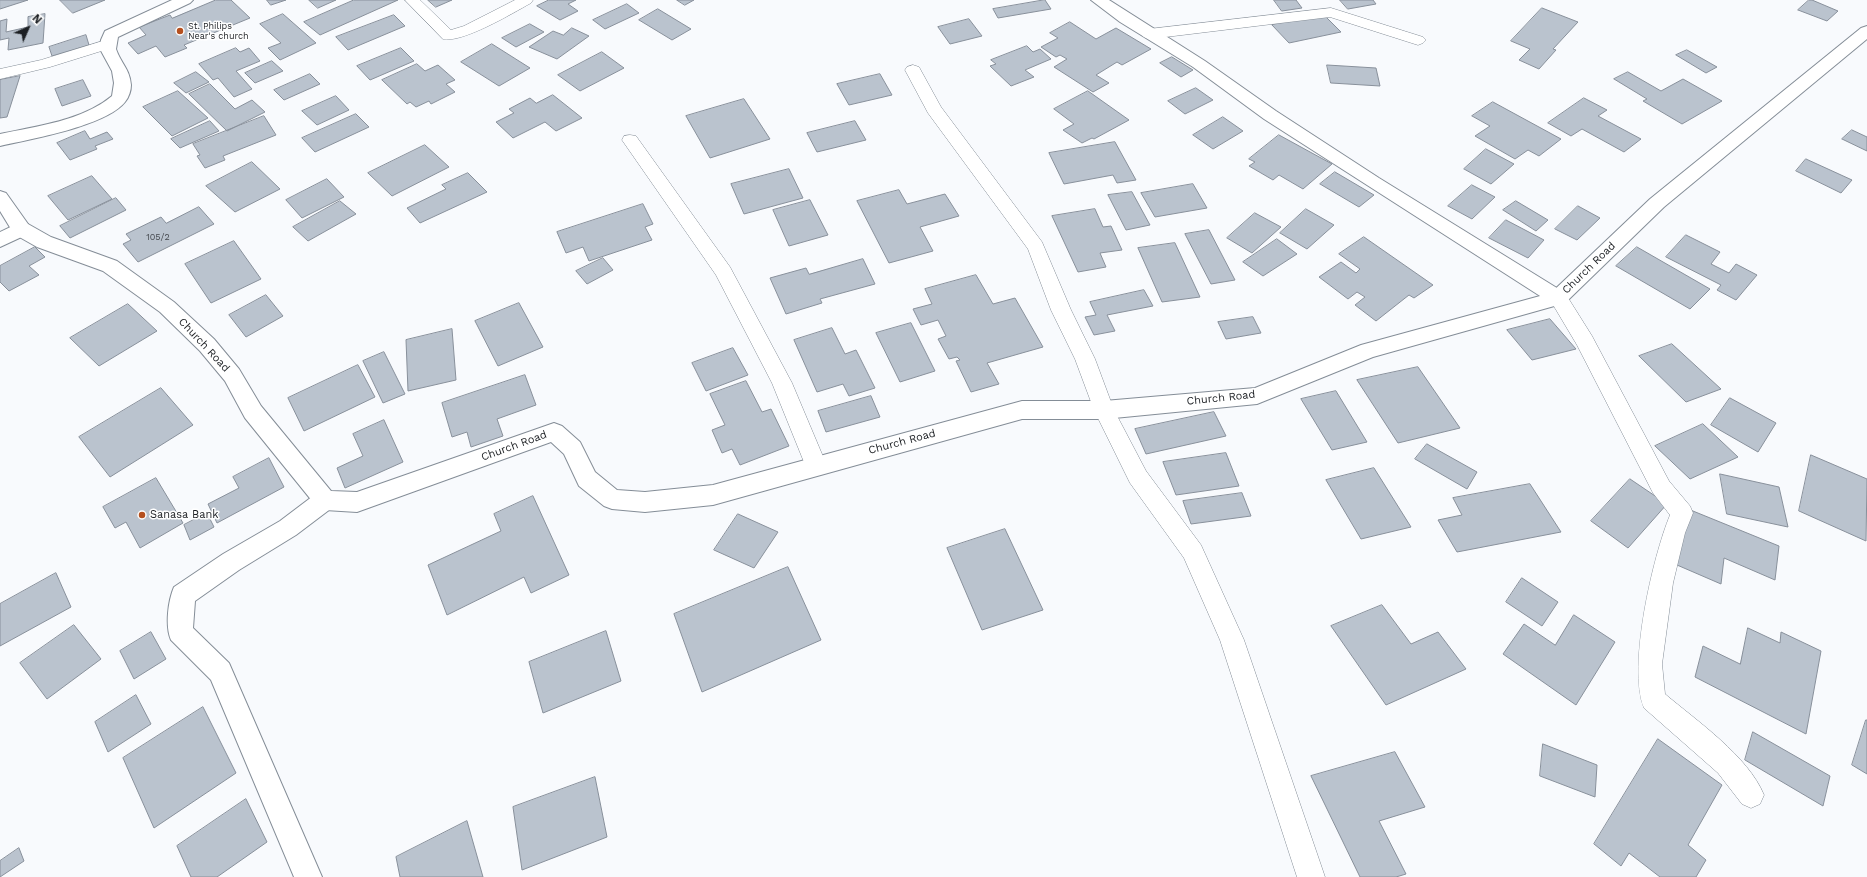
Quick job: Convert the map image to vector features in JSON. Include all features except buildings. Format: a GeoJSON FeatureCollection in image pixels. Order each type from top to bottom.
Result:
{"type":"FeatureCollection","features":[{"type":"Feature","properties":{"kind":"street"},"geometry":{"type":"LineString","coordinates":[[0,140],[92,116],[109,107],[119,98],[122,84],[119,67],[108,53],[106,45],[111,34],[185,0]]}},
{"type":"Feature","properties":{"kind":"street"},"geometry":{"type":"LineString","coordinates":[[1100,0],[1149,34],[1199,64],[1270,115],[1373,182],[1558,298]]}},
{"type":"Feature","properties":{"kind":"street","name":"Church Road"},"geometry":{"type":"LineString","coordinates":[[0,197],[21,229],[44,242],[110,266],[168,307],[207,345],[232,375],[253,412],[325,500],[358,502],[554,432],[572,448],[587,479],[612,499],[645,502],[713,495],[1022,410],[1104,410],[1257,396],[1368,351],[1558,298],[1657,203],[1867,31]]}},
{"type":"Feature","properties":{"kind":"street"},"geometry":{"type":"LineString","coordinates":[[0,240],[21,229]]}},
{"type":"Feature","properties":{"kind":"street"},"geometry":{"type":"LineString","coordinates":[[308,877],[220,672],[180,632],[183,595],[232,562],[288,528],[325,500]]}},
{"type":"Feature","properties":{"kind":"lane"},"geometry":{"type":"LineString","coordinates":[[412,0],[448,36],[469,29],[526,0]]}},
{"type":"Feature","properties":{"kind":"lane"},"geometry":{"type":"LineString","coordinates":[[1149,34],[1331,12],[1357,19],[1391,33],[1418,40]]}},
{"type":"Feature","properties":{"kind":"lane"},"geometry":{"type":"LineString","coordinates":[[0,74],[45,64],[106,45]]}},
{"type":"Feature","properties":{"kind":"lane"},"geometry":{"type":"LineString","coordinates":[[913,70],[934,109],[1036,247],[1061,310],[1085,359],[1104,410],[1138,477],[1193,552],[1232,640],[1311,877]]}},
{"type":"Feature","properties":{"kind":"lane"},"geometry":{"type":"LineString","coordinates":[[630,140],[723,272],[782,383],[816,466]]}},
{"type":"Feature","properties":{"kind":"lane"},"geometry":{"type":"LineString","coordinates":[[1558,298],[1585,341],[1661,487],[1682,512],[1674,532],[1661,583],[1650,664],[1653,700],[1727,764],[1751,795]]}},
{"type":"Feature","properties":{"kind":"place","name":"St. Philips Near's church"},"geometry":{"type":"Point","coordinates":[180,31]}},
{"type":"Feature","properties":{"kind":"place","name":"Sanasa Bank"},"geometry":{"type":"Point","coordinates":[142,515]}}]}
